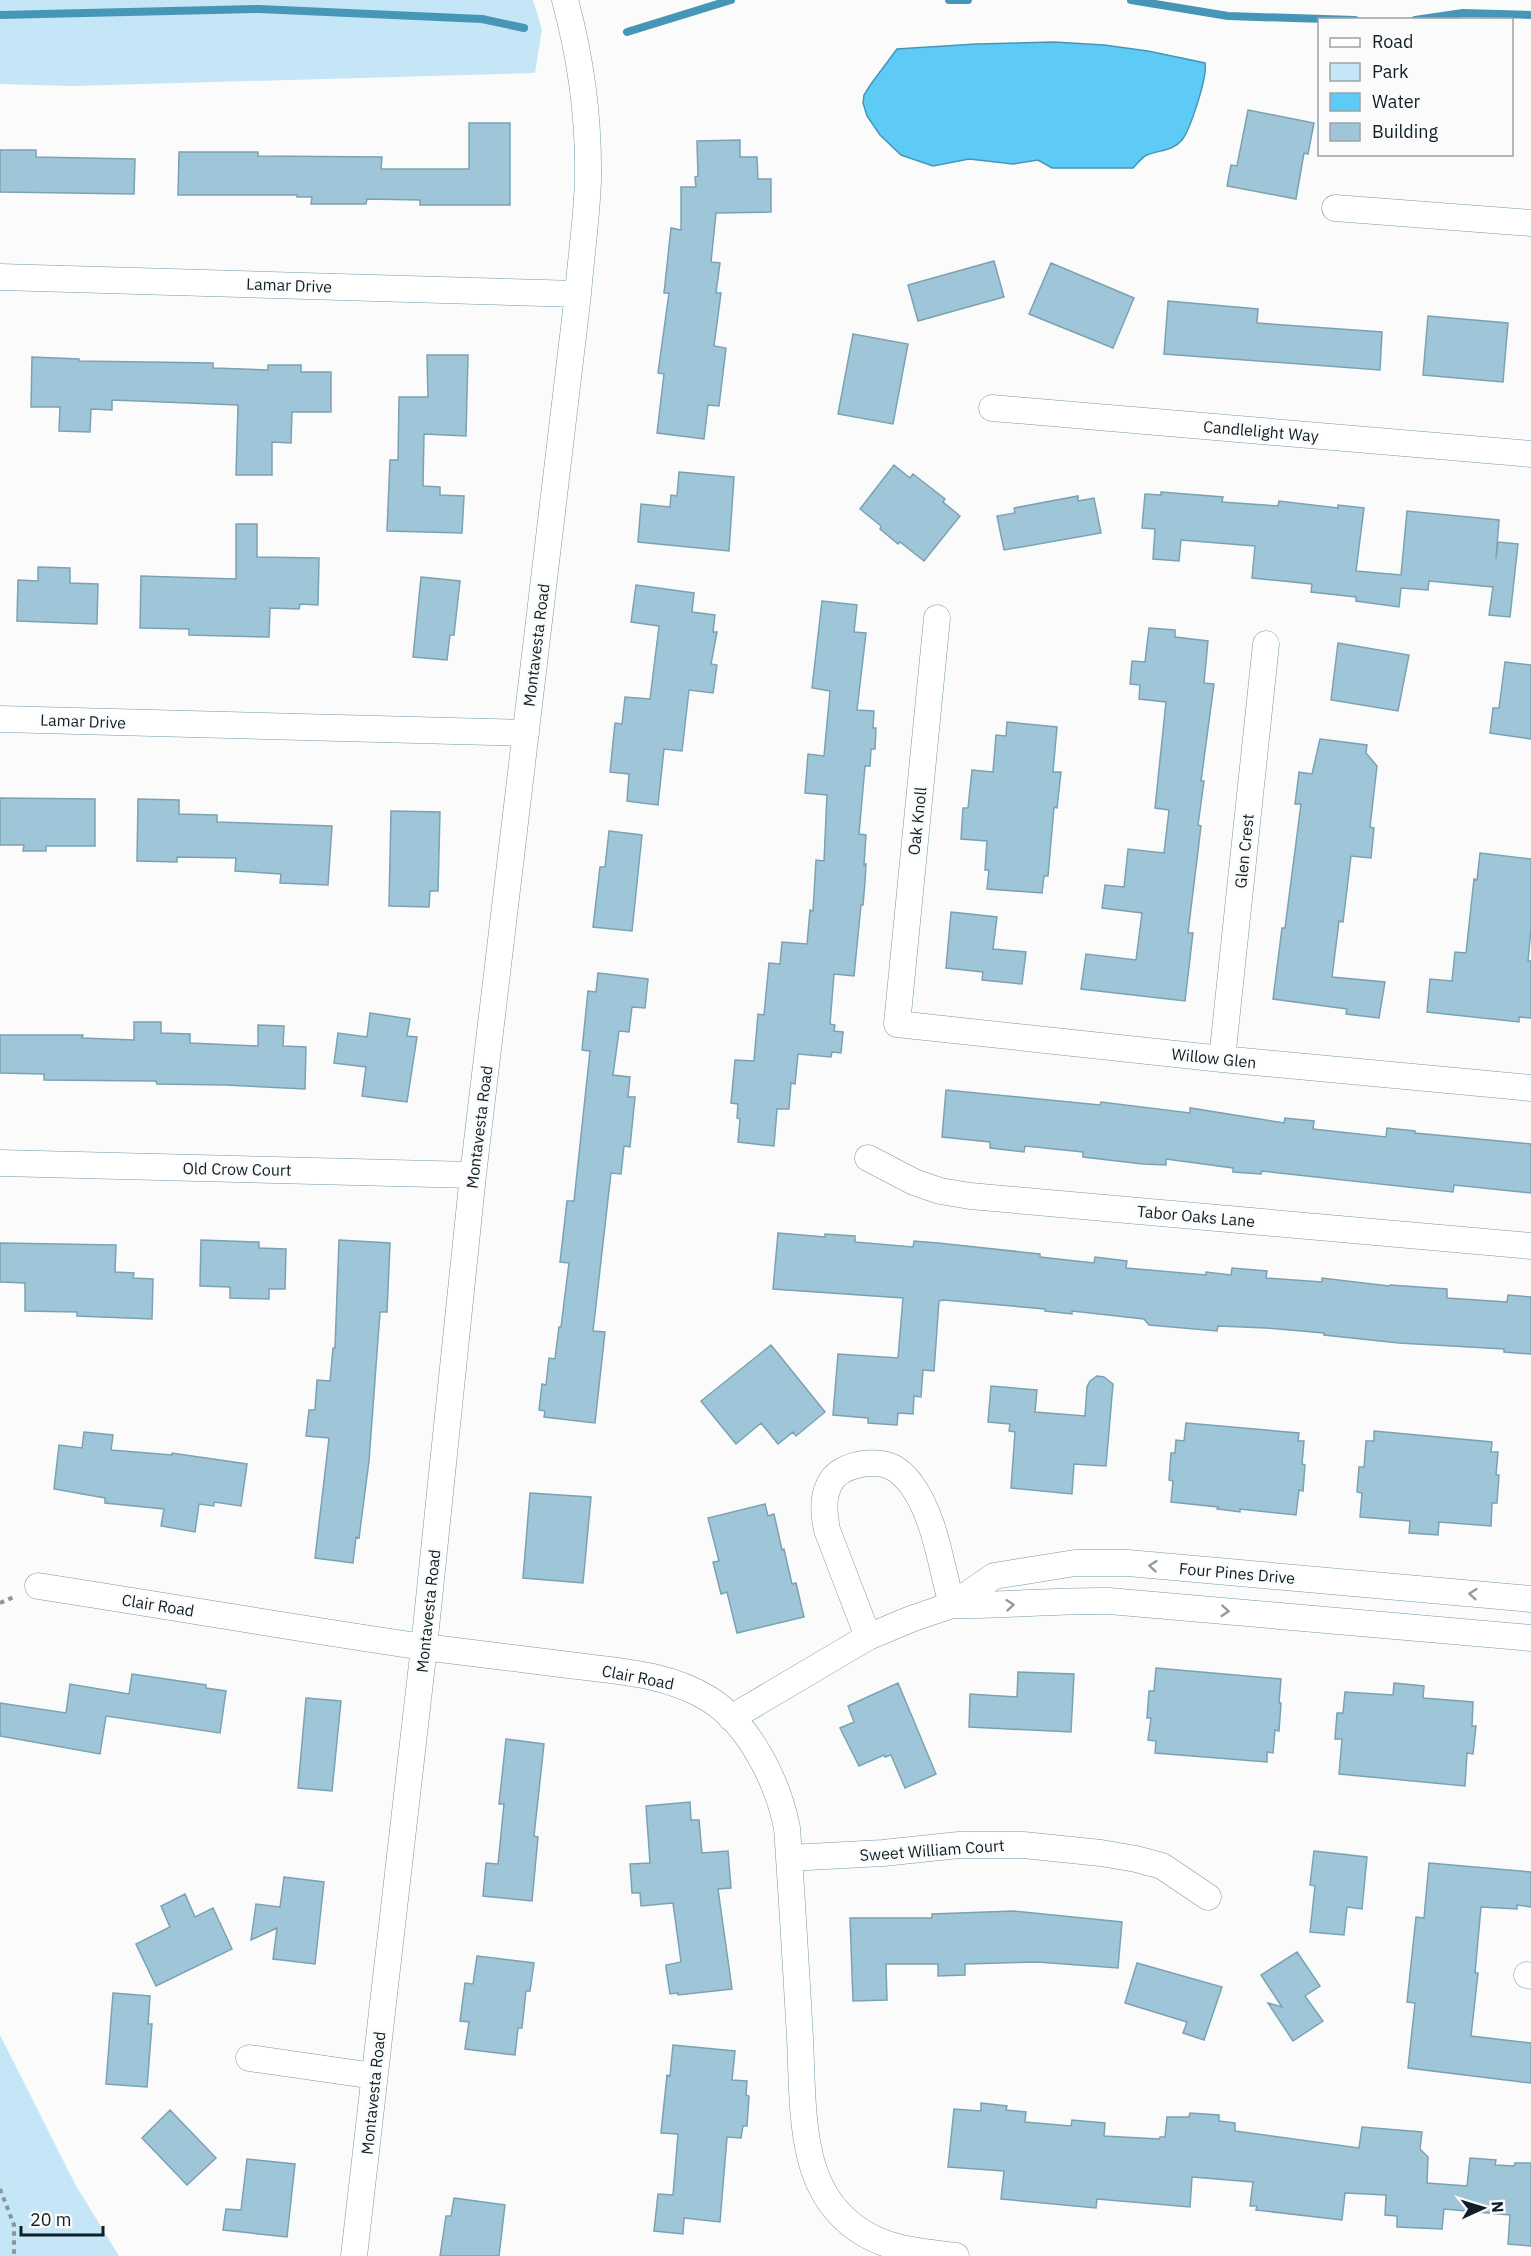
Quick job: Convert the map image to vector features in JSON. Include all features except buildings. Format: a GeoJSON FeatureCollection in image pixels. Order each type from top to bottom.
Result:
{"type":"FeatureCollection","features":[{"type":"Feature","properties":{"kind":"street","name":"Montavesta Road"},"geometry":{"type":"LineString","coordinates":[[354,2256],[424,1647],[473,1174],[578,294],[588,180],[586,112],[575,37],[565,0]]}},
{"type":"Feature","properties":{"kind":"street"},"geometry":{"type":"LineString","coordinates":[[1335,208],[1531,223]]}},
{"type":"Feature","properties":{"kind":"street","name":"Lamar Drive"},"geometry":{"type":"LineString","coordinates":[[0,277],[578,294]]}},
{"type":"Feature","properties":{"kind":"street","name":"Candlelight Way"},"geometry":{"type":"LineString","coordinates":[[992,408],[1531,454]]}},
{"type":"Feature","properties":{"kind":"street","name":"Oak Knoll"},"geometry":{"type":"LineString","coordinates":[[897,1024],[937,618]]}},
{"type":"Feature","properties":{"kind":"street","name":"Glen Crest"},"geometry":{"type":"LineString","coordinates":[[1222,1059],[1266,644]]}},
{"type":"Feature","properties":{"kind":"street","name":"Lamar Drive"},"geometry":{"type":"LineString","coordinates":[[0,718],[526,733]]}},
{"type":"Feature","properties":{"kind":"street","name":"Willow Glen"},"geometry":{"type":"LineString","coordinates":[[897,1024],[1222,1059],[1531,1088]]}},
{"type":"Feature","properties":{"kind":"street","name":"Tabor Oaks Lane"},"geometry":{"type":"LineString","coordinates":[[868,1158],[914,1182],[940,1191],[970,1197],[1531,1246]]}},
{"type":"Feature","properties":{"kind":"street","name":"Old Crow Court"},"geometry":{"type":"LineString","coordinates":[[0,1163],[473,1174]]}},
{"type":"Feature","properties":{"kind":"street"},"geometry":{"type":"LineString","coordinates":[[868,1638],[827,1530],[825,1516],[828,1486],[832,1479],[853,1465],[871,1463],[894,1468],[909,1482],[927,1511],[952,1605]]}},
{"type":"Feature","properties":{"kind":"street","name":"Four Pines Drive"},"geometry":{"type":"LineString","coordinates":[[731,1718],[868,1638],[911,1619],[952,1605],[994,1576],[1075,1563],[1128,1563],[1531,1599]]}},
{"type":"Feature","properties":{"kind":"street","name":"Clair Road"},"geometry":{"type":"LineString","coordinates":[[38,1586],[424,1647],[619,1671],[678,1683],[710,1700],[731,1718],[759,1754],[782,1805],[787,1828],[804,2108],[810,2154],[816,2176],[837,2211],[868,2236],[891,2247],[956,2256]]}},
{"type":"Feature","properties":{"kind":"street","name":"Four Pines Drive"},"geometry":{"type":"LineString","coordinates":[[952,1605],[1001,1606],[1060,1600],[1109,1600],[1531,1638]]}},
{"type":"Feature","properties":{"kind":"street","name":"Sweet William Court"},"geometry":{"type":"LineString","coordinates":[[789,1858],[883,1853],[959,1845],[1023,1845],[1101,1853],[1162,1866],[1208,1897]]}},
{"type":"Feature","properties":{"kind":"street"},"geometry":{"type":"LineString","coordinates":[[249,2058],[374,2076]]}},
{"type":"Feature","properties":{"kind":"path"},"geometry":{"type":"LineString","coordinates":[[0,2190],[15,2225],[14,2256]]}},
{"type":"Feature","properties":{"kind":"green space"},"geometry":{"type":"Polygon","coordinates":[[[0,0],[533,0],[542,29],[535,73],[73,86],[0,84],[0,0]]]}},
{"type":"Feature","properties":{"kind":"green space"},"geometry":{"type":"Polygon","coordinates":[[[0,2035],[75,2184],[119,2256],[0,2256],[0,2035]]]}},
{"type":"Feature","properties":{"kind":"water"},"geometry":{"type":"Polygon","coordinates":[[[1054,42],[1148,51],[1205,63],[1198,103],[1182,140],[1170,148],[1145,156],[1133,168],[1052,168],[1038,160],[1013,164],[969,159],[933,166],[901,155],[880,135],[867,116],[863,103],[864,95],[897,49],[1054,42]]]}},
{"type":"Feature","properties":{"kind":"waterway"},"geometry":{"type":"LineString","coordinates":[[627,32],[731,0]]}},
{"type":"Feature","properties":{"kind":"waterway"},"geometry":{"type":"LineString","coordinates":[[949,0],[968,0]]}},
{"type":"Feature","properties":{"kind":"waterway"},"geometry":{"type":"LineString","coordinates":[[1131,0],[1228,16],[1318,19]]}},
{"type":"Feature","properties":{"kind":"waterway"},"geometry":{"type":"LineString","coordinates":[[0,15],[259,9],[482,19],[524,28]]}},
{"type":"Feature","properties":{"kind":"waterway"},"geometry":{"type":"LineString","coordinates":[[1429,18],[1463,13],[1531,15]]}}]}
